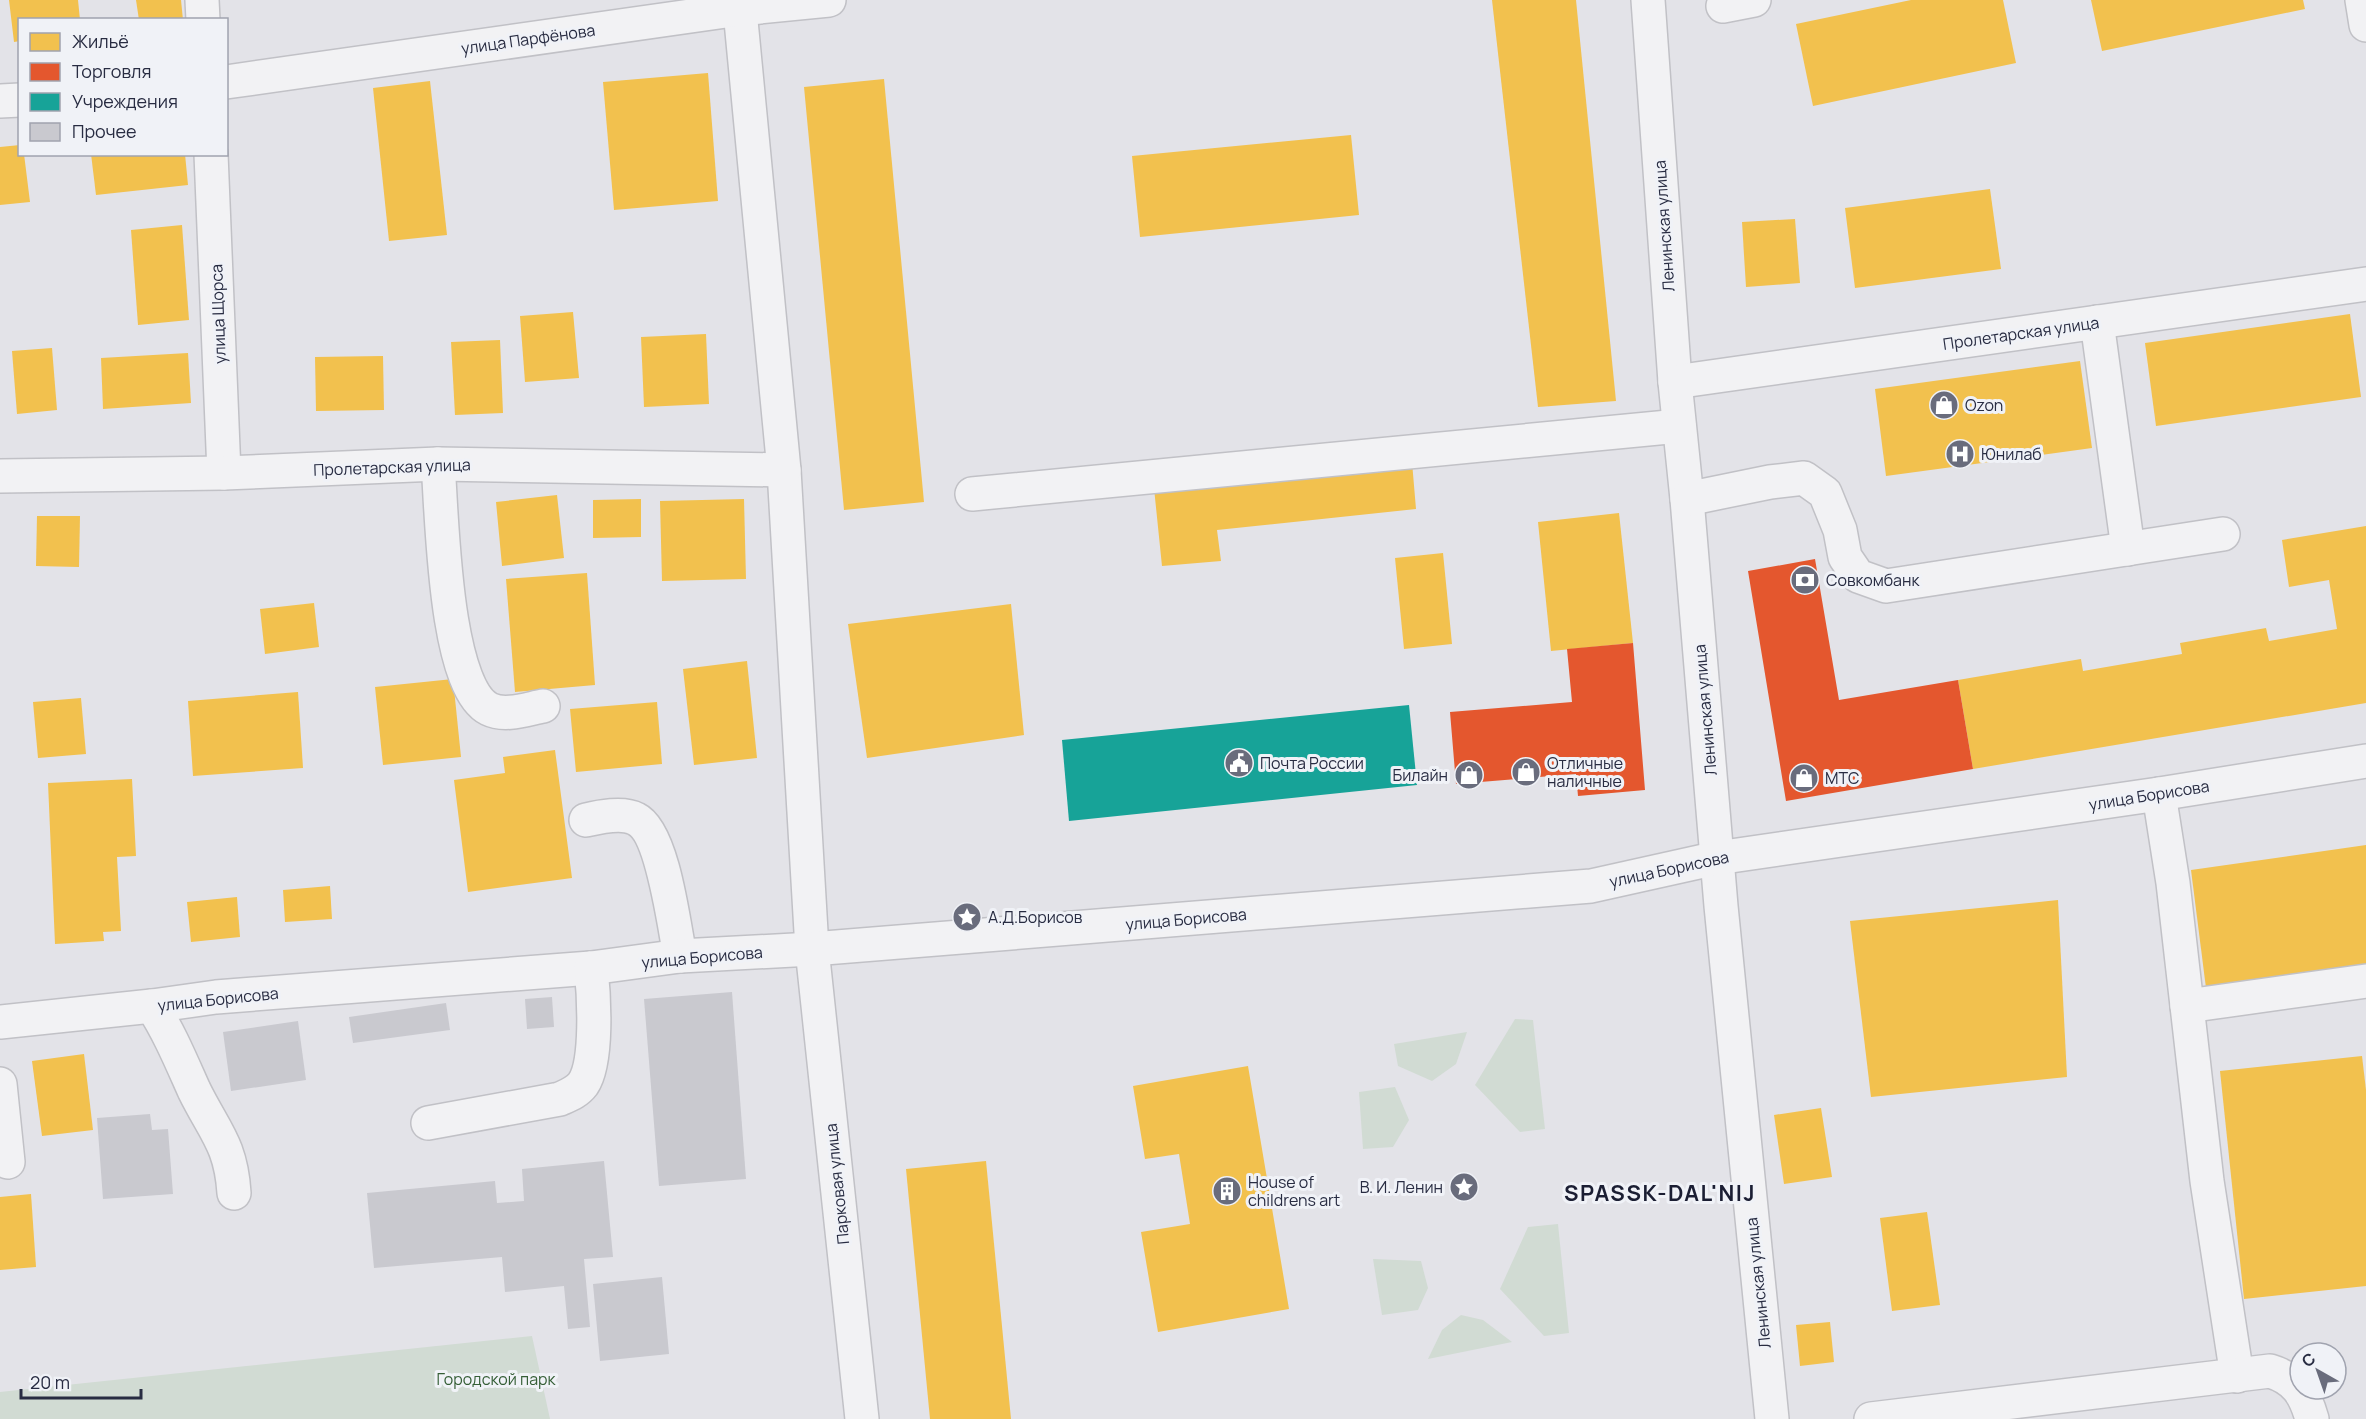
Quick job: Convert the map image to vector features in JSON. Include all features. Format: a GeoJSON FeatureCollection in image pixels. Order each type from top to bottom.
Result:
{"type":"FeatureCollection","features":[{"type":"Feature","properties":{"kind":"street"},"geometry":{"type":"LineString","coordinates":[[202,0],[203,18]]}},
{"type":"Feature","properties":{"kind":"street","name":"улица Парфёнова"},"geometry":{"type":"LineString","coordinates":[[228,82],[739,4],[829,0]]}},
{"type":"Feature","properties":{"kind":"street","name":"Ленинская улица"},"geometry":{"type":"LineString","coordinates":[[1648,0],[1675,382],[1717,858],[1772,1419]]}},
{"type":"Feature","properties":{"kind":"street"},"geometry":{"type":"LineString","coordinates":[[2362,0],[2366,25]]}},
{"type":"Feature","properties":{"kind":"street","name":"Парковая улица"},"geometry":{"type":"LineString","coordinates":[[739,4],[784,470],[812,949],[862,1419]]}},
{"type":"Feature","properties":{"kind":"street"},"geometry":{"type":"LineString","coordinates":[[0,101],[18,100]]}},
{"type":"Feature","properties":{"kind":"street","name":"улица Щорса"},"geometry":{"type":"LineString","coordinates":[[211,156],[224,472]]}},
{"type":"Feature","properties":{"kind":"street","name":"Пролетарская улица"},"geometry":{"type":"LineString","coordinates":[[1675,382],[2366,284]]}},
{"type":"Feature","properties":{"kind":"street"},"geometry":{"type":"LineString","coordinates":[[2097,322],[2128,549]]}},
{"type":"Feature","properties":{"kind":"street"},"geometry":{"type":"LineString","coordinates":[[972,494],[1679,426]]}},
{"type":"Feature","properties":{"kind":"street"},"geometry":{"type":"LineString","coordinates":[[438,464],[450,610],[458,657],[464,676],[478,700],[489,709],[506,712],[543,706]]}},
{"type":"Feature","properties":{"kind":"street","name":"Пролетарская улица"},"geometry":{"type":"LineString","coordinates":[[0,476],[224,472],[438,464],[784,470]]}},
{"type":"Feature","properties":{"kind":"street"},"geometry":{"type":"LineString","coordinates":[[1687,499],[1770,482],[1804,478],[1825,493],[1840,530],[1845,557],[1858,576],[1886,586],[2223,534]]}},
{"type":"Feature","properties":{"kind":"street","name":"улица Борисова"},"geometry":{"type":"LineString","coordinates":[[0,1022],[216,997],[591,968],[680,956],[812,949],[1591,886],[1717,858],[2159,794],[2366,761]]}},
{"type":"Feature","properties":{"kind":"street"},"geometry":{"type":"LineString","coordinates":[[2159,794],[2169,851],[2207,1181],[2236,1376]]}},
{"type":"Feature","properties":{"kind":"street"},"geometry":{"type":"LineString","coordinates":[[586,820],[609,815],[635,818],[650,831],[662,864],[680,956]]}},
{"type":"Feature","properties":{"kind":"street"},"geometry":{"type":"LineString","coordinates":[[428,1123],[560,1100],[575,1092],[584,1082],[592,1056],[594,996],[591,968]]}},
{"type":"Feature","properties":{"kind":"street"},"geometry":{"type":"LineString","coordinates":[[2187,1006],[2366,981]]}},
{"type":"Feature","properties":{"kind":"street"},"geometry":{"type":"LineString","coordinates":[[152,1006],[163,1023],[196,1093],[224,1143],[230,1159],[234,1194]]}},
{"type":"Feature","properties":{"kind":"street"},"geometry":{"type":"LineString","coordinates":[[0,1084],[9,1162]]}},
{"type":"Feature","properties":{"kind":"street"},"geometry":{"type":"LineString","coordinates":[[1871,1419],[2270,1371],[2286,1376],[2299,1388],[2312,1419]]}},
{"type":"Feature","properties":{"kind":"green space"},"geometry":{"type":"Polygon","coordinates":[[[1515,1019],[1533,1020],[1545,1129],[1520,1132],[1475,1085],[1515,1019]]]}},
{"type":"Feature","properties":{"kind":"green space"},"geometry":{"type":"Polygon","coordinates":[[[1467,1032],[1456,1064],[1432,1081],[1398,1066],[1394,1044],[1467,1032]]]}},
{"type":"Feature","properties":{"kind":"green space"},"geometry":{"type":"Polygon","coordinates":[[[1395,1087],[1409,1120],[1393,1147],[1363,1149],[1359,1092],[1395,1087]]]}},
{"type":"Feature","properties":{"kind":"green space"},"geometry":{"type":"Polygon","coordinates":[[[1558,1224],[1569,1333],[1544,1336],[1500,1289],[1528,1227],[1558,1224]]]}},
{"type":"Feature","properties":{"kind":"green space"},"geometry":{"type":"Polygon","coordinates":[[[1373,1259],[1421,1261],[1428,1288],[1418,1310],[1382,1315],[1373,1259]]]}},
{"type":"Feature","properties":{"kind":"green space"},"geometry":{"type":"Polygon","coordinates":[[[1461,1315],[1483,1320],[1512,1342],[1428,1359],[1442,1330],[1461,1315]]]}},
{"type":"Feature","properties":{"kind":"green space","name":"Городской парк"},"geometry":{"type":"Polygon","coordinates":[[[532,1336],[550,1419],[0,1419],[0,1392],[532,1336]]]}},
{"type":"Feature","properties":{"kind":"building: Жильё"},"geometry":{"type":"Polygon","coordinates":[[[9,0],[78,0],[80,18],[18,18],[18,41],[14,42],[9,0]]]}},
{"type":"Feature","properties":{"kind":"building: Жильё"},"geometry":{"type":"Polygon","coordinates":[[[136,0],[181,0],[183,18],[139,18],[136,0]]]}},
{"type":"Feature","properties":{"kind":"building: Жильё"},"geometry":{"type":"Polygon","coordinates":[[[1492,0],[1576,0],[1616,401],[1538,407],[1492,0]]]}},
{"type":"Feature","properties":{"kind":"building: Жильё"},"geometry":{"type":"Polygon","coordinates":[[[1911,0],[2003,0],[2016,63],[1813,106],[1796,24],[1911,0]]]}},
{"type":"Feature","properties":{"kind":"building: Жильё"},"geometry":{"type":"Polygon","coordinates":[[[2091,0],[2303,0],[2305,9],[2102,51],[2091,0]]]}},
{"type":"Feature","properties":{"kind":"building: Жильё"},"geometry":{"type":"Polygon","coordinates":[[[708,73],[718,201],[614,210],[603,82],[708,73]]]}},
{"type":"Feature","properties":{"kind":"building: Жильё"},"geometry":{"type":"Polygon","coordinates":[[[884,79],[924,502],[844,510],[804,87],[884,79]]]}},
{"type":"Feature","properties":{"kind":"building: Жильё"},"geometry":{"type":"Polygon","coordinates":[[[430,81],[447,235],[389,241],[373,88],[430,81]]]}},
{"type":"Feature","properties":{"kind":"building: Жильё"},"geometry":{"type":"Polygon","coordinates":[[[1351,135],[1359,215],[1140,237],[1132,156],[1351,135]]]}},
{"type":"Feature","properties":{"kind":"building: Жильё"},"geometry":{"type":"Polygon","coordinates":[[[18,145],[18,156],[24,156],[30,202],[0,205],[0,147],[18,145]]]}},
{"type":"Feature","properties":{"kind":"building: Жильё"},"geometry":{"type":"Polygon","coordinates":[[[91,156],[185,156],[188,185],[96,195],[91,156]]]}},
{"type":"Feature","properties":{"kind":"building: Жильё"},"geometry":{"type":"Polygon","coordinates":[[[1990,189],[2001,269],[1855,288],[1845,208],[1990,189]]]}},
{"type":"Feature","properties":{"kind":"building: Жильё"},"geometry":{"type":"Polygon","coordinates":[[[1795,219],[1800,283],[1746,287],[1742,222],[1795,219]]]}},
{"type":"Feature","properties":{"kind":"building: Жильё"},"geometry":{"type":"Polygon","coordinates":[[[182,225],[189,320],[138,325],[131,230],[182,225]]]}},
{"type":"Feature","properties":{"kind":"building: Жильё"},"geometry":{"type":"Polygon","coordinates":[[[573,312],[579,378],[525,382],[520,316],[573,312]]]}},
{"type":"Feature","properties":{"kind":"building: Жильё"},"geometry":{"type":"Polygon","coordinates":[[[2350,314],[2361,397],[2156,426],[2145,343],[2350,314]]]}},
{"type":"Feature","properties":{"kind":"building: Жильё"},"geometry":{"type":"Polygon","coordinates":[[[706,334],[709,404],[644,407],[641,337],[706,334]]]}},
{"type":"Feature","properties":{"kind":"building: Жильё"},"geometry":{"type":"Polygon","coordinates":[[[500,340],[503,413],[455,415],[451,342],[500,340]]]}},
{"type":"Feature","properties":{"kind":"building: Жильё"},"geometry":{"type":"Polygon","coordinates":[[[52,348],[57,410],[17,414],[12,351],[52,348]]]}},
{"type":"Feature","properties":{"kind":"building: Жильё"},"geometry":{"type":"Polygon","coordinates":[[[188,353],[191,403],[103,409],[101,358],[188,353]]]}},
{"type":"Feature","properties":{"kind":"building: Жильё"},"geometry":{"type":"Polygon","coordinates":[[[383,356],[384,410],[316,411],[315,357],[383,356]]]}},
{"type":"Feature","properties":{"kind":"building: Жильё"},"geometry":{"type":"Polygon","coordinates":[[[2080,361],[2092,448],[1886,476],[1875,389],[2080,361]]]}},
{"type":"Feature","properties":{"kind":"building: Жильё"},"geometry":{"type":"Polygon","coordinates":[[[1412,462],[1416,509],[1217,530],[1221,561],[1162,566],[1154,488],[1412,462]]]}},
{"type":"Feature","properties":{"kind":"building: Жильё"},"geometry":{"type":"Polygon","coordinates":[[[557,495],[564,558],[502,566],[496,502],[557,495]]]}},
{"type":"Feature","properties":{"kind":"building: Жильё"},"geometry":{"type":"Polygon","coordinates":[[[641,499],[641,537],[593,538],[593,500],[641,499]]]}},
{"type":"Feature","properties":{"kind":"building: Жильё"},"geometry":{"type":"Polygon","coordinates":[[[744,499],[746,579],[662,581],[660,501],[744,499]]]}},
{"type":"Feature","properties":{"kind":"building: Жильё"},"geometry":{"type":"Polygon","coordinates":[[[1619,513],[1633,643],[1551,651],[1538,522],[1619,513]]]}},
{"type":"Feature","properties":{"kind":"building: Жильё"},"geometry":{"type":"Polygon","coordinates":[[[37,516],[80,516],[79,567],[36,566],[37,516]]]}},
{"type":"Feature","properties":{"kind":"building: Жильё"},"geometry":{"type":"Polygon","coordinates":[[[2366,526],[2366,703],[1973,769],[1958,680],[2081,659],[2083,671],[2182,654],[2180,643],[2266,628],[2269,641],[2337,629],[2329,580],[2289,587],[2282,540],[2366,526]]]}},
{"type":"Feature","properties":{"kind":"building: Жильё"},"geometry":{"type":"Polygon","coordinates":[[[1443,553],[1452,644],[1404,649],[1395,558],[1443,553]]]}},
{"type":"Feature","properties":{"kind":"building: Жильё"},"geometry":{"type":"Polygon","coordinates":[[[587,573],[595,685],[515,692],[506,579],[587,573]]]}},
{"type":"Feature","properties":{"kind":"building: Жильё"},"geometry":{"type":"Polygon","coordinates":[[[314,603],[319,647],[265,654],[260,609],[314,603]]]}},
{"type":"Feature","properties":{"kind":"building: Жильё"},"geometry":{"type":"Polygon","coordinates":[[[1011,604],[1024,735],[867,758],[848,624],[1011,604]]]}},
{"type":"Feature","properties":{"kind":"building: Жильё"},"geometry":{"type":"Polygon","coordinates":[[[747,661],[757,758],[694,765],[683,669],[747,661]]]}},
{"type":"Feature","properties":{"kind":"building: Жильё"},"geometry":{"type":"Polygon","coordinates":[[[453,679],[461,757],[383,765],[375,687],[453,679]]]}},
{"type":"Feature","properties":{"kind":"building: Жильё"},"geometry":{"type":"Polygon","coordinates":[[[298,692],[303,768],[193,776],[188,701],[298,692]]]}},
{"type":"Feature","properties":{"kind":"building: Жильё"},"geometry":{"type":"Polygon","coordinates":[[[81,698],[86,754],[38,758],[33,702],[81,698]]]}},
{"type":"Feature","properties":{"kind":"building: Жильё"},"geometry":{"type":"Polygon","coordinates":[[[657,702],[662,764],[576,772],[570,709],[657,702]]]}},
{"type":"Feature","properties":{"kind":"building: Жильё"},"geometry":{"type":"Polygon","coordinates":[[[555,750],[572,878],[468,892],[454,780],[505,773],[503,757],[555,750]]]}},
{"type":"Feature","properties":{"kind":"building: Жильё"},"geometry":{"type":"Polygon","coordinates":[[[132,779],[136,856],[117,857],[121,931],[103,932],[104,941],[55,944],[48,783],[132,779]]]}},
{"type":"Feature","properties":{"kind":"building: Жильё"},"geometry":{"type":"Polygon","coordinates":[[[2366,845],[2366,969],[2207,996],[2191,870],[2366,845]]]}},
{"type":"Feature","properties":{"kind":"building: Жильё"},"geometry":{"type":"Polygon","coordinates":[[[330,886],[332,919],[285,922],[283,890],[330,886]]]}},
{"type":"Feature","properties":{"kind":"building: Жильё"},"geometry":{"type":"Polygon","coordinates":[[[237,897],[240,937],[191,942],[187,902],[237,897]]]}},
{"type":"Feature","properties":{"kind":"building: Жильё"},"geometry":{"type":"Polygon","coordinates":[[[2058,900],[2067,1077],[1871,1097],[1850,921],[2058,900]]]}},
{"type":"Feature","properties":{"kind":"building: Жильё"},"geometry":{"type":"Polygon","coordinates":[[[84,1054],[93,1130],[42,1136],[32,1061],[84,1054]]]}},
{"type":"Feature","properties":{"kind":"building: Жильё"},"geometry":{"type":"Polygon","coordinates":[[[2362,1056],[2366,1090],[2366,1286],[2244,1299],[2220,1071],[2362,1056]]]}},
{"type":"Feature","properties":{"kind":"building: Жильё","name":"House of childrens art"},"geometry":{"type":"Polygon","coordinates":[[[1248,1066],[1289,1309],[1158,1332],[1141,1232],[1190,1224],[1179,1154],[1145,1159],[1133,1086],[1248,1066]]]}},
{"type":"Feature","properties":{"kind":"building: Жильё"},"geometry":{"type":"Polygon","coordinates":[[[1821,1108],[1832,1177],[1784,1184],[1774,1115],[1821,1108]]]}},
{"type":"Feature","properties":{"kind":"building: Жильё"},"geometry":{"type":"Polygon","coordinates":[[[986,1161],[1011,1419],[930,1419],[906,1169],[986,1161]]]}},
{"type":"Feature","properties":{"kind":"building: Жильё"},"geometry":{"type":"Polygon","coordinates":[[[31,1194],[36,1267],[0,1270],[0,1197],[31,1194]]]}},
{"type":"Feature","properties":{"kind":"building: Жильё"},"geometry":{"type":"Polygon","coordinates":[[[1927,1212],[1940,1305],[1892,1311],[1880,1218],[1927,1212]]]}},
{"type":"Feature","properties":{"kind":"building: Жильё"},"geometry":{"type":"Polygon","coordinates":[[[1830,1322],[1834,1362],[1800,1366],[1796,1325],[1830,1322]]]}},
{"type":"Feature","properties":{"kind":"building: Торговля"},"geometry":{"type":"Polygon","coordinates":[[[1815,559],[1839,700],[1958,680],[1973,769],[1786,801],[1748,571],[1815,559]]]}},
{"type":"Feature","properties":{"kind":"building: Торговля"},"geometry":{"type":"Polygon","coordinates":[[[1633,643],[1645,790],[1578,796],[1576,774],[1456,784],[1450,712],[1572,702],[1567,649],[1633,643]]]}},
{"type":"Feature","properties":{"kind":"building: Учреждения","name":"Почта России"},"geometry":{"type":"Polygon","coordinates":[[[1409,705],[1417,785],[1069,821],[1062,740],[1409,705]]]}},
{"type":"Feature","properties":{"kind":"building: Прочее"},"geometry":{"type":"Polygon","coordinates":[[[732,992],[746,1179],[659,1186],[644,999],[732,992]]]}},
{"type":"Feature","properties":{"kind":"building: Прочее"},"geometry":{"type":"Polygon","coordinates":[[[552,997],[554,1027],[527,1029],[525,999],[552,997]]]}},
{"type":"Feature","properties":{"kind":"building: Прочее"},"geometry":{"type":"Polygon","coordinates":[[[446,1003],[450,1030],[353,1043],[349,1017],[446,1003]]]}},
{"type":"Feature","properties":{"kind":"building: Прочее"},"geometry":{"type":"Polygon","coordinates":[[[298,1021],[306,1080],[231,1091],[223,1032],[298,1021]]]}},
{"type":"Feature","properties":{"kind":"building: Прочее"},"geometry":{"type":"Polygon","coordinates":[[[150,1114],[152,1130],[168,1129],[173,1194],[103,1199],[97,1118],[150,1114]]]}},
{"type":"Feature","properties":{"kind":"building: Прочее"},"geometry":{"type":"Polygon","coordinates":[[[604,1161],[613,1257],[584,1259],[590,1327],[568,1329],[564,1286],[505,1292],[502,1257],[374,1268],[367,1193],[495,1181],[497,1203],[524,1201],[522,1169],[604,1161]]]}},
{"type":"Feature","properties":{"kind":"building: Прочее"},"geometry":{"type":"Polygon","coordinates":[[[662,1277],[669,1354],[600,1361],[593,1284],[662,1277]]]}},
{"type":"Feature","properties":{"kind":"place","name":"Ozon"},"geometry":{"type":"Point","coordinates":[1944,405]}},
{"type":"Feature","properties":{"kind":"place","name":"Юнилаб"},"geometry":{"type":"Point","coordinates":[1960,454]}},
{"type":"Feature","properties":{"kind":"place","name":"Совкомбанк"},"geometry":{"type":"Point","coordinates":[1805,580]}},
{"type":"Feature","properties":{"kind":"place","name":"Почта России"},"geometry":{"type":"Point","coordinates":[1239,763]}},
{"type":"Feature","properties":{"kind":"place","name":"Отличные наличные"},"geometry":{"type":"Point","coordinates":[1526,772]}},
{"type":"Feature","properties":{"kind":"place","name":"Билайн"},"geometry":{"type":"Point","coordinates":[1469,775]}},
{"type":"Feature","properties":{"kind":"place","name":"МТС"},"geometry":{"type":"Point","coordinates":[1804,778]}},
{"type":"Feature","properties":{"kind":"place","name":"А.Д.Борисов"},"geometry":{"type":"Point","coordinates":[967,917]}},
{"type":"Feature","properties":{"kind":"place","name":"В. И. Ленин"},"geometry":{"type":"Point","coordinates":[1464,1187]}},
{"type":"Feature","properties":{"kind":"place","name":"House of childrens art"},"geometry":{"type":"Point","coordinates":[1227,1191]}},
{"type":"Feature","properties":{"kind":"district","name":"SPASSK-DAL'NIJ"},"geometry":{"type":"Point","coordinates":[1660,1193]}}]}
